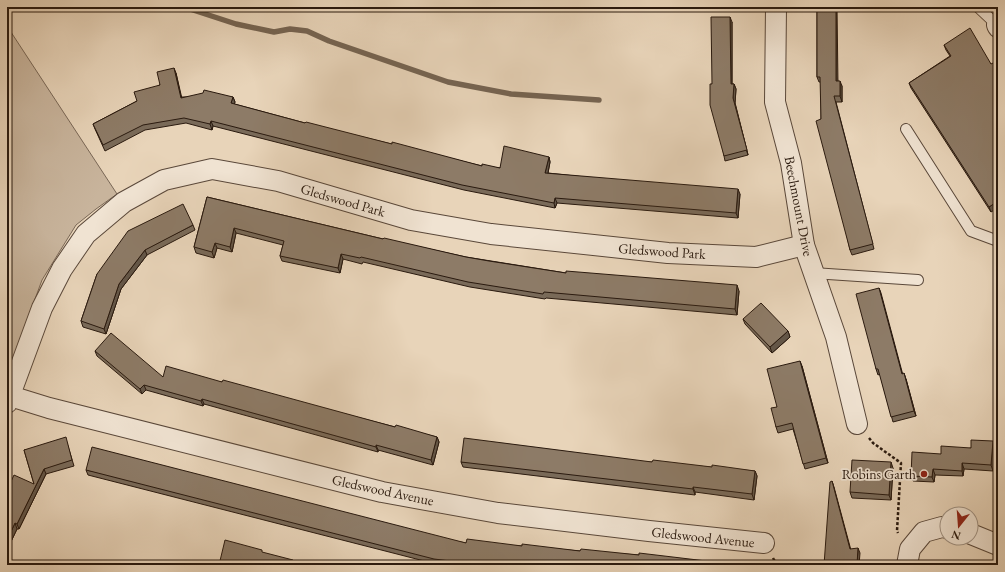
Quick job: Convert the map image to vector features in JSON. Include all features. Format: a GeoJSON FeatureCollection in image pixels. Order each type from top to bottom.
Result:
{"type":"FeatureCollection","features":[{"type":"Feature","properties":{"kind":"street","name":"Beechmount Drive"},"geometry":{"type":"LineString","coordinates":[[776,7],[776,102],[791,163],[804,245],[836,336],[857,424]]}},
{"type":"Feature","properties":{"kind":"street","name":"Gledswood Park"},"geometry":{"type":"LineString","coordinates":[[8,398],[42,308],[62,269],[86,234],[124,202],[164,180],[212,169],[278,181],[411,220],[491,234],[668,253],[756,257],[804,245]]}},
{"type":"Feature","properties":{"kind":"street","name":"Gledswood Avenue"},"geometry":{"type":"LineString","coordinates":[[8,398],[382,492],[498,513],[764,543]]}},
{"type":"Feature","properties":{"kind":"street"},"geometry":{"type":"LineString","coordinates":[[908,557],[924,532],[939,528]]}},
{"type":"Feature","properties":{"kind":"street"},"geometry":{"type":"LineString","coordinates":[[979,537],[998,545]]}},
{"type":"Feature","properties":{"kind":"lane"},"geometry":{"type":"LineString","coordinates":[[980,9],[998,23]]}},
{"type":"Feature","properties":{"kind":"lane"},"geometry":{"type":"LineString","coordinates":[[906,129],[971,231],[975,234],[998,241]]}},
{"type":"Feature","properties":{"kind":"lane"},"geometry":{"type":"LineString","coordinates":[[813,272],[918,280]]}},
{"type":"Feature","properties":{"kind":"path"},"geometry":{"type":"LineString","coordinates":[[857,424],[873,443],[901,463],[897,531],[908,557]]}},
{"type":"Feature","properties":{"kind":"shaded area"},"geometry":{"type":"Polygon","coordinates":[[[7,26],[117,194],[76,225],[42,280],[13,359],[7,360],[7,26]]]}},
{"type":"Feature","properties":{"kind":"building"},"geometry":{"type":"Polygon","coordinates":[[[817,7],[836,7],[836,81],[840,81],[840,96],[834,96],[873,244],[850,250],[816,121],[821,119],[820,77],[817,77],[817,7]]]}},
{"type":"Feature","properties":{"kind":"building"},"geometry":{"type":"Polygon","coordinates":[[[711,17],[730,17],[731,84],[734,84],[733,98],[747,150],[724,156],[710,105],[710,84],[712,84],[711,17]]]}},
{"type":"Feature","properties":{"kind":"building"},"geometry":{"type":"Polygon","coordinates":[[[970,28],[991,64],[993,63],[998,71],[998,201],[989,207],[909,83],[951,56],[944,45],[970,28]]]}},
{"type":"Feature","properties":{"kind":"building"},"geometry":{"type":"Polygon","coordinates":[[[174,68],[181,98],[203,93],[204,90],[233,97],[231,103],[305,123],[306,122],[392,144],[392,142],[482,166],[482,164],[500,168],[504,146],[549,157],[545,173],[738,189],[736,213],[555,198],[554,203],[462,185],[211,121],[210,124],[184,118],[143,125],[103,145],[93,124],[137,101],[134,92],[160,85],[157,72],[174,68]]]}},
{"type":"Feature","properties":{"kind":"building"},"geometry":{"type":"Polygon","coordinates":[[[207,197],[383,239],[489,261],[566,273],[566,271],[737,285],[735,309],[544,292],[543,294],[468,282],[361,257],[341,254],[338,268],[280,256],[284,241],[234,228],[230,247],[215,243],[212,252],[194,247],[207,197]]]}},
{"type":"Feature","properties":{"kind":"building"},"geometry":{"type":"Polygon","coordinates":[[[183,204],[193,225],[145,250],[119,284],[104,329],[81,321],[97,274],[128,231],[183,204]]]}},
{"type":"Feature","properties":{"kind":"building"},"geometry":{"type":"Polygon","coordinates":[[[879,288],[902,374],[904,373],[914,411],[891,417],[878,369],[876,369],[856,294],[879,288]]]}},
{"type":"Feature","properties":{"kind":"building"},"geometry":{"type":"Polygon","coordinates":[[[761,303],[788,331],[770,347],[743,319],[761,303]]]}},
{"type":"Feature","properties":{"kind":"building"},"geometry":{"type":"Polygon","coordinates":[[[111,333],[163,377],[166,366],[222,382],[223,380],[437,437],[431,460],[376,445],[376,447],[202,399],[201,401],[144,385],[140,389],[95,351],[111,333]]]}},
{"type":"Feature","properties":{"kind":"building"},"geometry":{"type":"Polygon","coordinates":[[[800,361],[826,458],[803,464],[792,423],[776,427],[771,408],[777,407],[767,369],[800,361]]]}},
{"type":"Feature","properties":{"kind":"building"},"geometry":{"type":"Polygon","coordinates":[[[66,437],[72,460],[44,469],[17,524],[15,523],[7,540],[7,490],[14,475],[34,484],[24,450],[66,437]]]}},
{"type":"Feature","properties":{"kind":"building"},"geometry":{"type":"Polygon","coordinates":[[[464,438],[652,462],[653,460],[712,467],[712,465],[755,471],[752,494],[693,487],[693,489],[461,462],[464,438]]]}},
{"type":"Feature","properties":{"kind":"building"},"geometry":{"type":"Polygon","coordinates":[[[971,440],[993,441],[991,465],[962,463],[962,471],[933,469],[932,477],[911,476],[912,452],[941,454],[941,446],[971,448],[971,440]]]}},
{"type":"Feature","properties":{"kind":"building"},"geometry":{"type":"Polygon","coordinates":[[[92,447],[466,543],[467,539],[580,551],[581,549],[639,555],[639,553],[740,565],[483,565],[434,559],[86,470],[92,447]]]}},
{"type":"Feature","properties":{"kind":"building"},"geometry":{"type":"Polygon","coordinates":[[[852,460],[891,462],[889,495],[850,492],[852,460]]]}},
{"type":"Feature","properties":{"kind":"building"},"geometry":{"type":"Polygon","coordinates":[[[832,481],[850,549],[858,548],[857,565],[824,565],[830,482],[832,481]]]}},
{"type":"Feature","properties":{"kind":"building"},"geometry":{"type":"Polygon","coordinates":[[[225,540],[293,560],[292,565],[219,565],[225,540]]]}},
{"type":"Feature","properties":{"kind":"waterway"},"geometry":{"type":"LineString","coordinates":[[184,7],[236,24],[274,32],[290,29],[307,31],[329,41],[448,82],[511,94],[599,100]]}},
{"type":"Feature","properties":{"kind":"place","name":"Robins Garth"},"geometry":{"type":"Point","coordinates":[924,474]}}]}
